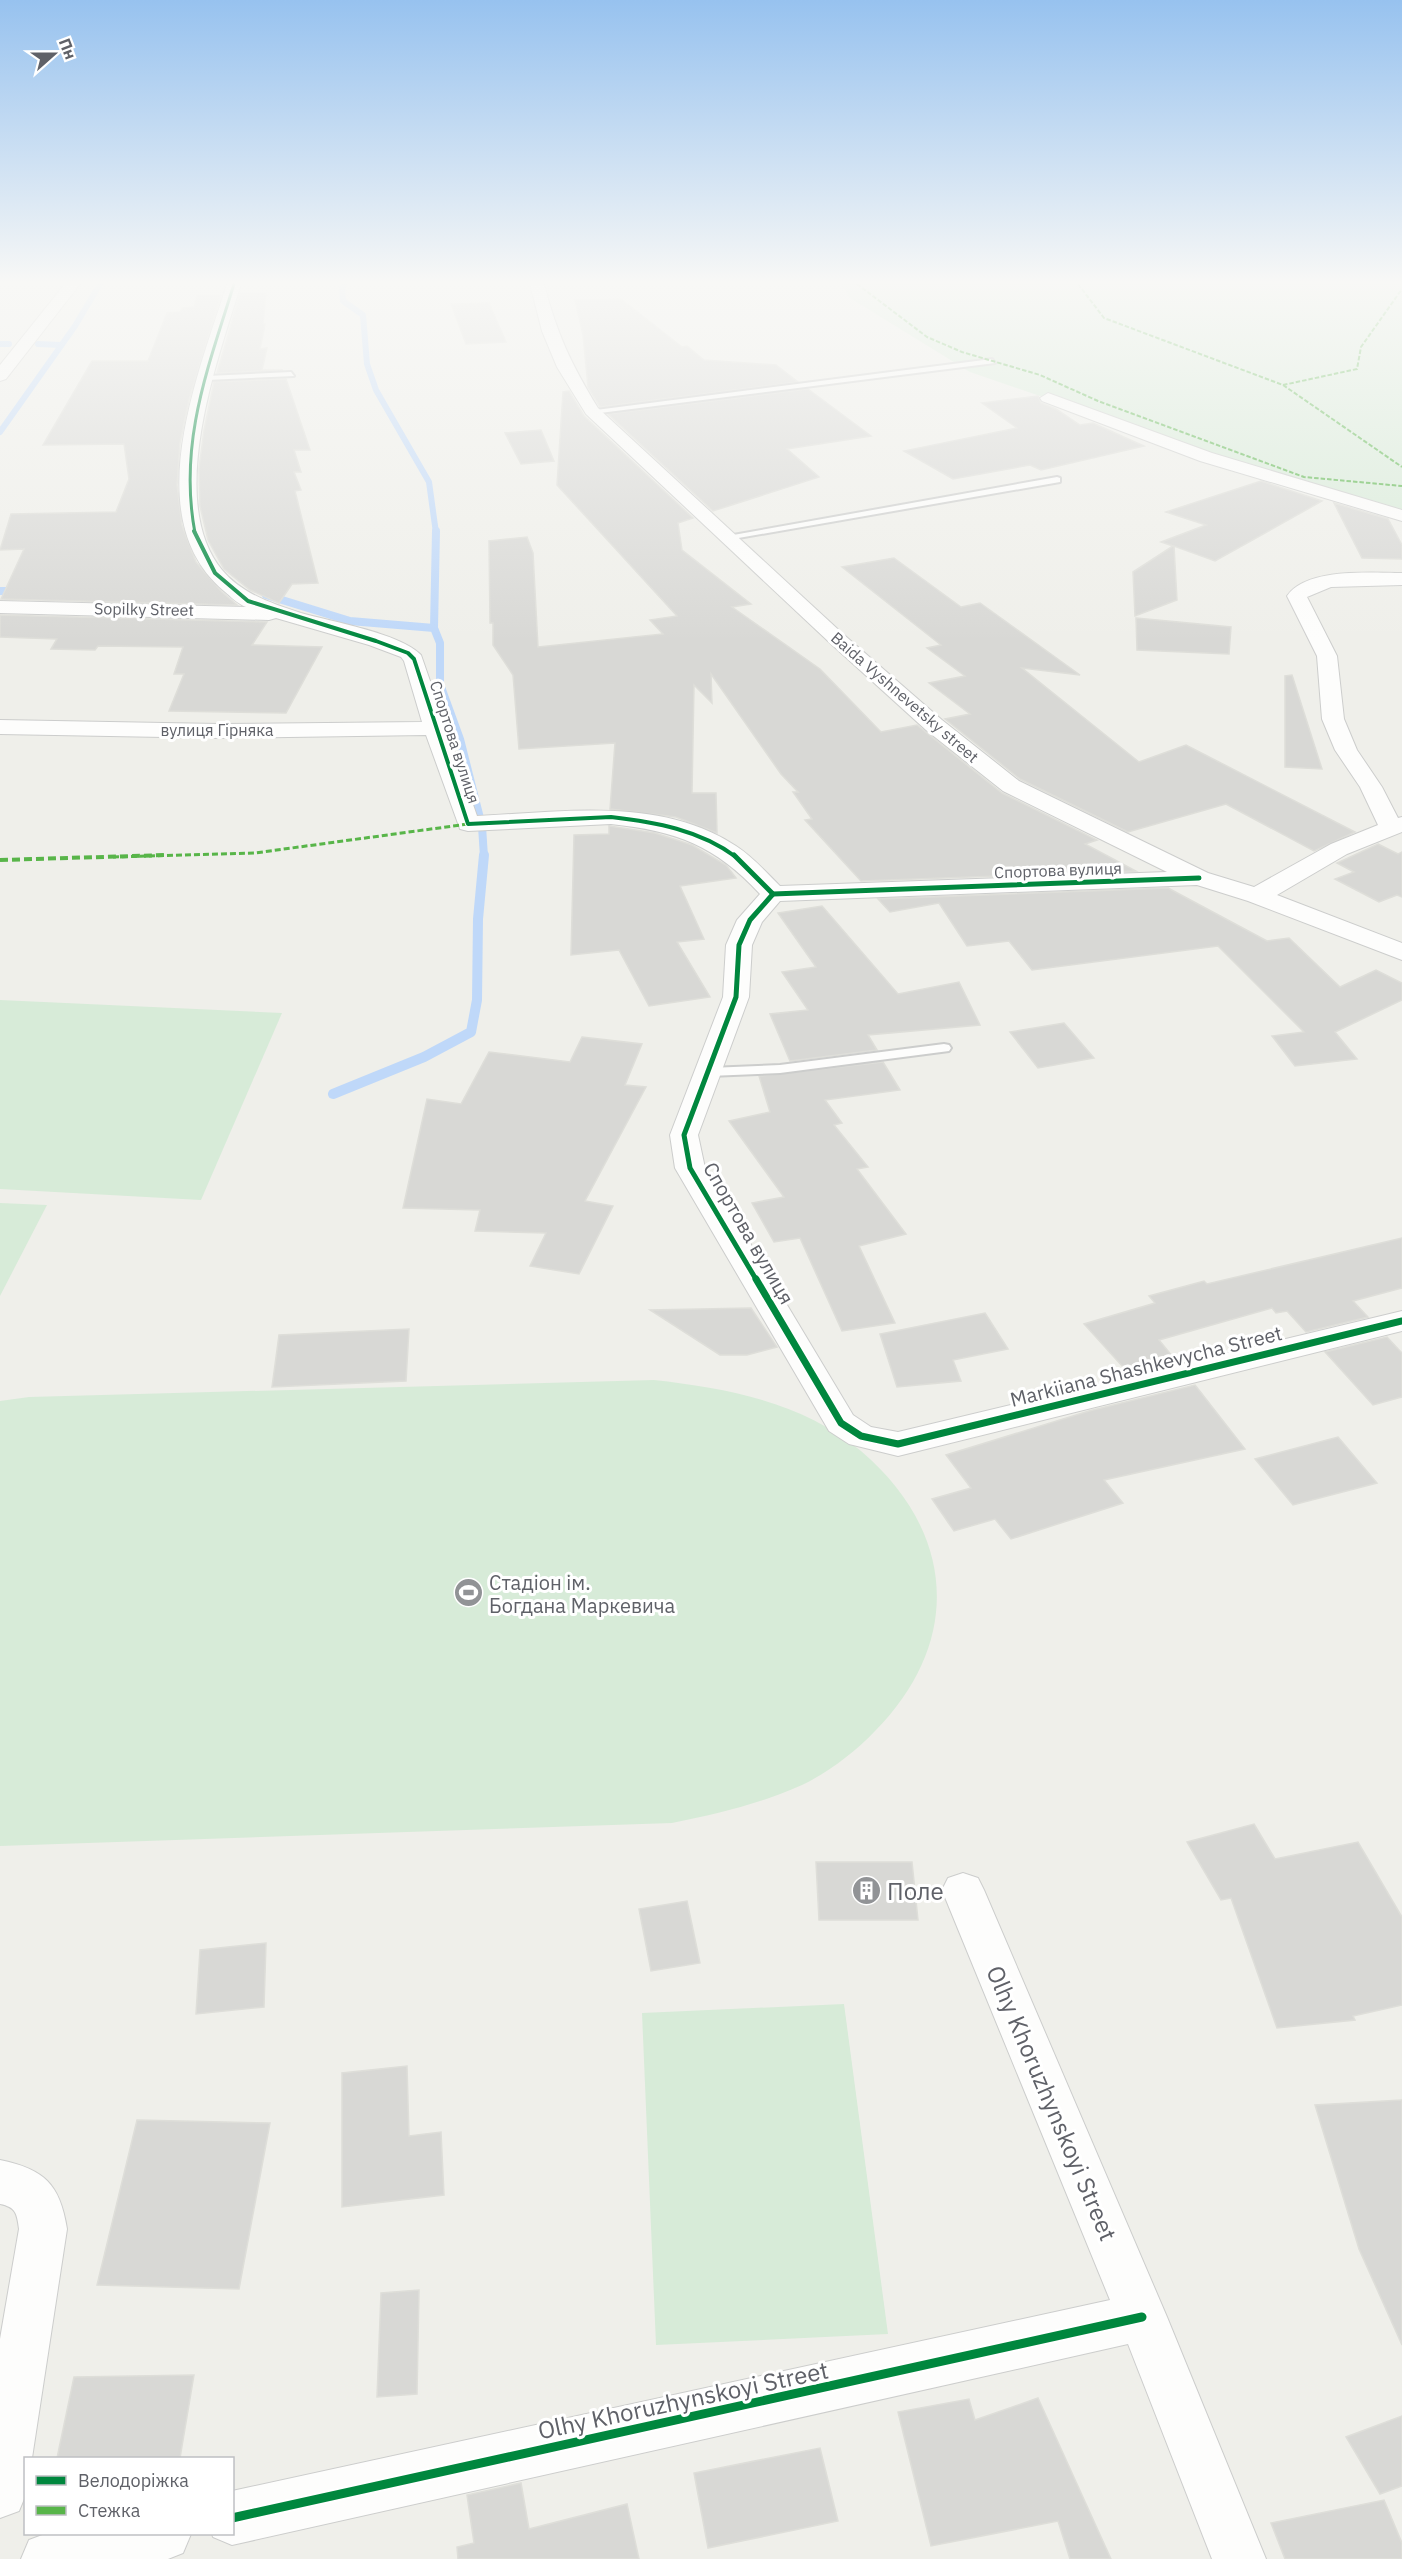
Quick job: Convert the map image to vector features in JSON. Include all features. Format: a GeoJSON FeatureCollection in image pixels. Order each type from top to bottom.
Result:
{"type":"FeatureCollection","features":[{"type":"Feature","properties":{"kind":"street","name":"Спортова вулиця"},"geometry":{"type":"LineString","coordinates":[[199,403],[194,417],[190,452],[189,508],[200,552],[218,579],[249,601],[408,653],[414,659],[468,824],[611,817],[633,819],[684,831],[709,840],[740,859],[773,894]]}},
{"type":"Feature","properties":{"kind":"street","name":"Baida Vyshnevetsky street"},"geometry":{"type":"LineString","coordinates":[[587,403],[592,411],[727,537],[934,725],[1011,786],[1199,878],[1257,896],[1402,952]]}},
{"type":"Feature","properties":{"kind":"street"},"geometry":{"type":"LineString","coordinates":[[1063,403],[1206,457],[1402,516]]}},
{"type":"Feature","properties":{"kind":"street"},"geometry":{"type":"LineString","coordinates":[[1257,896],[1339,849],[1397,825],[1346,750],[1333,719],[1327,656],[1297,596],[1303,589],[1321,584],[1402,579]]}},
{"type":"Feature","properties":{"kind":"street","name":"Sopilky Street"},"geometry":{"type":"LineString","coordinates":[[0,607],[150,609],[287,615]]}},
{"type":"Feature","properties":{"kind":"street","name":"вулиця Гірняка"},"geometry":{"type":"LineString","coordinates":[[0,727],[219,731],[435,728]]}},
{"type":"Feature","properties":{"kind":"street","name":"Спортова вулиця"},"geometry":{"type":"LineString","coordinates":[[898,1444],[861,1436],[841,1423],[690,1168],[684,1135],[736,997],[739,945],[750,920],[773,894],[1199,878]]}},
{"type":"Feature","properties":{"kind":"street","name":"Markiiana Shashkevycha Street"},"geometry":{"type":"LineString","coordinates":[[898,1444],[1402,1321]]}},
{"type":"Feature","properties":{"kind":"street","name":"Olhy Khoruzhynskoyi Street"},"geometry":{"type":"LineString","coordinates":[[963,1890],[1142,2317],[1239,2559]]}},
{"type":"Feature","properties":{"kind":"street"},"geometry":{"type":"LineString","coordinates":[[0,2182],[21,2185],[39,2202],[43,2229],[0,2492]]}},
{"type":"Feature","properties":{"kind":"street","name":"Olhy Khoruzhynskoyi Street"},"geometry":{"type":"LineString","coordinates":[[234,2518],[1142,2317]]}},
{"type":"Feature","properties":{"kind":"street"},"geometry":{"type":"LineString","coordinates":[[48,2559],[159,2535]]}},
{"type":"Feature","properties":{"kind":"lane"},"geometry":{"type":"LineString","coordinates":[[592,411],[653,403]]}},
{"type":"Feature","properties":{"kind":"lane"},"geometry":{"type":"LineString","coordinates":[[727,537],[1058,480]]}},
{"type":"Feature","properties":{"kind":"lane"},"geometry":{"type":"LineString","coordinates":[[709,1072],[780,1069],[944,1048]]}},
{"type":"Feature","properties":{"kind":"green space"},"geometry":{"type":"Polygon","coordinates":[[[1062,403],[1402,403],[1402,511],[1212,455],[1062,403]]]}},
{"type":"Feature","properties":{"kind":"green space"},"geometry":{"type":"Polygon","coordinates":[[[0,1000],[282,1013],[201,1200],[0,1189],[0,1000]]]}},
{"type":"Feature","properties":{"kind":"green space"},"geometry":{"type":"Polygon","coordinates":[[[0,1203],[47,1205],[0,1296],[0,1203]]]}},
{"type":"Feature","properties":{"kind":"green space","name":"Стадіон ім. Богдана Маркевича"},"geometry":{"type":"Polygon","coordinates":[[[654,1380],[736,1393],[789,1409],[814,1420],[861,1451],[892,1483],[916,1516],[930,1552],[937,1588],[934,1625],[923,1661],[904,1697],[875,1731],[832,1768],[802,1785],[770,1798],[672,1823],[0,1846],[0,1401],[29,1397],[654,1380]]]}},
{"type":"Feature","properties":{"kind":"green space"},"geometry":{"type":"Polygon","coordinates":[[[844,2004],[888,2334],[656,2345],[642,2013],[844,2004]]]}},
{"type":"Feature","properties":{"kind":"building"},"geometry":{"type":"Polygon","coordinates":[[[67,403],[188,403],[180,443],[177,485],[182,525],[196,562],[222,592],[237,605],[1,599],[24,549],[0,550],[11,514],[116,512],[129,479],[124,444],[43,445],[67,403]]]}},
{"type":"Feature","properties":{"kind":"building"},"geometry":{"type":"Polygon","coordinates":[[[210,403],[294,403],[310,450],[294,450],[301,472],[294,472],[301,490],[295,491],[318,583],[292,584],[279,603],[250,590],[224,569],[208,540],[200,506],[199,469],[210,403]]]}},
{"type":"Feature","properties":{"kind":"building"},"geometry":{"type":"Polygon","coordinates":[[[562,403],[576,403],[584,416],[693,518],[678,523],[682,550],[751,604],[732,607],[820,669],[881,732],[917,725],[1002,793],[1097,840],[1085,844],[1136,871],[861,881],[805,820],[812,819],[793,792],[798,792],[781,774],[711,674],[712,703],[694,685],[692,793],[716,793],[717,833],[676,817],[610,809],[615,743],[519,749],[513,675],[493,645],[493,623],[490,623],[489,541],[527,537],[533,553],[538,647],[663,634],[650,620],[677,616],[557,485],[562,403]]]}},
{"type":"Feature","properties":{"kind":"building"},"geometry":{"type":"Polygon","coordinates":[[[598,403],[628,403],[600,407],[598,403]]]}},
{"type":"Feature","properties":{"kind":"building"},"geometry":{"type":"Polygon","coordinates":[[[693,403],[827,403],[871,436],[787,449],[819,477],[713,511],[608,414],[693,403]]]}},
{"type":"Feature","properties":{"kind":"building"},"geometry":{"type":"Polygon","coordinates":[[[983,403],[1042,403],[1056,409],[1080,425],[1093,423],[1144,446],[1041,470],[1030,465],[953,479],[904,451],[1017,428],[983,403]]]}},
{"type":"Feature","properties":{"kind":"building"},"geometry":{"type":"Polygon","coordinates":[[[541,430],[554,461],[521,464],[505,433],[541,430]]]}},
{"type":"Feature","properties":{"kind":"building"},"geometry":{"type":"Polygon","coordinates":[[[1261,481],[1322,501],[1215,561],[1174,546],[1177,600],[1135,616],[1133,572],[1173,546],[1161,542],[1206,525],[1166,512],[1261,481]]]}},
{"type":"Feature","properties":{"kind":"building"},"geometry":{"type":"Polygon","coordinates":[[[1334,503],[1388,519],[1402,545],[1402,559],[1362,558],[1334,503]]]}},
{"type":"Feature","properties":{"kind":"building"},"geometry":{"type":"Polygon","coordinates":[[[894,558],[961,607],[980,603],[1080,675],[1022,668],[1139,762],[1186,745],[1355,832],[1314,851],[1226,804],[1128,832],[1020,779],[945,719],[970,714],[929,683],[965,676],[927,648],[941,645],[842,567],[894,558]]]}},
{"type":"Feature","properties":{"kind":"building"},"geometry":{"type":"Polygon","coordinates":[[[0,615],[267,622],[252,645],[322,647],[286,713],[169,711],[184,674],[174,674],[183,647],[98,646],[95,650],[51,649],[57,639],[0,637],[0,615]]]}},
{"type":"Feature","properties":{"kind":"building"},"geometry":{"type":"Polygon","coordinates":[[[1136,618],[1231,627],[1229,654],[1137,650],[1136,618]]]}},
{"type":"Feature","properties":{"kind":"building"},"geometry":{"type":"Polygon","coordinates":[[[1292,675],[1322,769],[1285,767],[1285,676],[1292,675]]]}},
{"type":"Feature","properties":{"kind":"building"},"geometry":{"type":"Polygon","coordinates":[[[609,826],[655,833],[692,845],[726,865],[736,878],[680,886],[704,939],[677,942],[710,997],[649,1006],[619,950],[571,955],[574,835],[609,834],[609,826]]]}},
{"type":"Feature","properties":{"kind":"building"},"geometry":{"type":"Polygon","coordinates":[[[1378,844],[1398,854],[1402,852],[1402,897],[1397,895],[1379,902],[1335,879],[1354,872],[1337,863],[1378,844]]]}},
{"type":"Feature","properties":{"kind":"building"},"geometry":{"type":"Polygon","coordinates":[[[1168,888],[1267,941],[1289,938],[1340,987],[1376,970],[1402,983],[1402,1000],[1335,1032],[1357,1059],[1295,1066],[1272,1036],[1304,1032],[1218,946],[1032,970],[1009,941],[967,946],[939,903],[890,912],[878,899],[1168,888]]]}},
{"type":"Feature","properties":{"kind":"building"},"geometry":{"type":"Polygon","coordinates":[[[822,906],[898,994],[959,982],[980,1025],[868,1035],[877,1050],[790,1061],[770,1014],[808,1010],[782,972],[816,967],[778,913],[822,906]]]}},
{"type":"Feature","properties":{"kind":"building"},"geometry":{"type":"Polygon","coordinates":[[[1064,1023],[1094,1058],[1038,1068],[1010,1032],[1064,1023]]]}},
{"type":"Feature","properties":{"kind":"building"},"geometry":{"type":"Polygon","coordinates":[[[582,1037],[642,1044],[625,1085],[646,1087],[585,1201],[613,1206],[579,1274],[530,1266],[546,1233],[475,1231],[480,1210],[403,1208],[427,1099],[461,1104],[489,1052],[570,1062],[582,1037]]]}},
{"type":"Feature","properties":{"kind":"building"},"geometry":{"type":"Polygon","coordinates":[[[883,1062],[900,1090],[825,1100],[842,1123],[834,1125],[868,1167],[857,1169],[906,1234],[859,1246],[895,1323],[842,1331],[800,1238],[774,1242],[752,1203],[784,1197],[729,1121],[770,1112],[759,1076],[883,1062]]]}},
{"type":"Feature","properties":{"kind":"building"},"geometry":{"type":"Polygon","coordinates":[[[1402,1238],[1402,1288],[1353,1301],[1368,1317],[1306,1332],[1287,1311],[1276,1313],[1272,1308],[1159,1340],[1177,1362],[1123,1367],[1084,1324],[1155,1303],[1149,1296],[1204,1281],[1207,1284],[1402,1238]]]}},
{"type":"Feature","properties":{"kind":"building"},"geometry":{"type":"Polygon","coordinates":[[[751,1308],[777,1347],[747,1355],[720,1355],[650,1310],[751,1308]]]}},
{"type":"Feature","properties":{"kind":"building"},"geometry":{"type":"Polygon","coordinates":[[[985,1313],[1008,1349],[953,1360],[961,1381],[897,1387],[880,1334],[985,1313]]]}},
{"type":"Feature","properties":{"kind":"building"},"geometry":{"type":"Polygon","coordinates":[[[409,1329],[406,1381],[272,1387],[279,1335],[409,1329]]]}},
{"type":"Feature","properties":{"kind":"building"},"geometry":{"type":"Polygon","coordinates":[[[1387,1337],[1402,1353],[1402,1397],[1373,1405],[1325,1352],[1387,1337]]]}},
{"type":"Feature","properties":{"kind":"building"},"geometry":{"type":"Polygon","coordinates":[[[1195,1385],[1245,1449],[1104,1480],[1123,1503],[1011,1539],[995,1519],[954,1531],[932,1499],[971,1488],[946,1455],[1089,1411],[1195,1385]]]}},
{"type":"Feature","properties":{"kind":"building"},"geometry":{"type":"Polygon","coordinates":[[[1338,1437],[1377,1483],[1293,1505],[1255,1459],[1338,1437]]]}},
{"type":"Feature","properties":{"kind":"building"},"geometry":{"type":"Polygon","coordinates":[[[1254,1824],[1275,1859],[1358,1842],[1402,1917],[1402,2005],[1353,2016],[1355,2020],[1277,2028],[1231,1898],[1221,1900],[1187,1842],[1254,1824]]]}},
{"type":"Feature","properties":{"kind":"building","name":"Поле"},"geometry":{"type":"Polygon","coordinates":[[[816,1862],[912,1862],[918,1920],[819,1920],[816,1862]]]}},
{"type":"Feature","properties":{"kind":"building"},"geometry":{"type":"Polygon","coordinates":[[[687,1901],[700,1963],[651,1971],[639,1909],[687,1901]]]}},
{"type":"Feature","properties":{"kind":"building"},"geometry":{"type":"Polygon","coordinates":[[[266,1943],[264,2007],[196,2014],[200,1950],[266,1943]]]}},
{"type":"Feature","properties":{"kind":"building"},"geometry":{"type":"Polygon","coordinates":[[[407,2066],[409,2136],[441,2132],[444,2195],[342,2207],[342,2073],[407,2066]]]}},
{"type":"Feature","properties":{"kind":"building"},"geometry":{"type":"Polygon","coordinates":[[[1402,2100],[1402,2345],[1359,2249],[1315,2105],[1402,2100]]]}},
{"type":"Feature","properties":{"kind":"building"},"geometry":{"type":"Polygon","coordinates":[[[137,2120],[270,2123],[239,2289],[97,2285],[137,2120]]]}},
{"type":"Feature","properties":{"kind":"building"},"geometry":{"type":"Polygon","coordinates":[[[419,2290],[417,2394],[377,2397],[381,2293],[419,2290]]]}},
{"type":"Feature","properties":{"kind":"building"},"geometry":{"type":"Polygon","coordinates":[[[194,2375],[180,2457],[57,2457],[74,2377],[194,2375]]]}},
{"type":"Feature","properties":{"kind":"building"},"geometry":{"type":"Polygon","coordinates":[[[1038,2398],[1111,2559],[1070,2559],[1058,2521],[931,2546],[898,2412],[969,2399],[975,2420],[1038,2398]]]}},
{"type":"Feature","properties":{"kind":"building"},"geometry":{"type":"Polygon","coordinates":[[[1402,2416],[1402,2486],[1380,2494],[1346,2437],[1402,2416]]]}},
{"type":"Feature","properties":{"kind":"building"},"geometry":{"type":"Polygon","coordinates":[[[820,2448],[838,2521],[708,2548],[694,2473],[820,2448]]]}},
{"type":"Feature","properties":{"kind":"building"},"geometry":{"type":"Polygon","coordinates":[[[521,2483],[529,2529],[627,2504],[639,2559],[458,2559],[457,2547],[474,2543],[467,2495],[521,2483]]]}},
{"type":"Feature","properties":{"kind":"building"},"geometry":{"type":"Polygon","coordinates":[[[1384,2500],[1402,2543],[1402,2559],[1285,2559],[1271,2523],[1384,2500]]]}},
{"type":"Feature","properties":{"kind":"waterway"},"geometry":{"type":"LineString","coordinates":[[0,432],[20,403]]}},
{"type":"Feature","properties":{"kind":"waterway"},"geometry":{"type":"LineString","coordinates":[[384,403],[429,482],[436,533]]}},
{"type":"Feature","properties":{"kind":"waterway"},"geometry":{"type":"LineString","coordinates":[[434,628],[436,533]]}},
{"type":"Feature","properties":{"kind":"waterway"},"geometry":{"type":"LineString","coordinates":[[0,591],[20,591]]}},
{"type":"Feature","properties":{"kind":"waterway"},"geometry":{"type":"LineString","coordinates":[[266,595],[350,621],[434,628]]}},
{"type":"Feature","properties":{"kind":"waterway"},"geometry":{"type":"LineString","coordinates":[[434,628],[440,643],[440,684],[460,739],[482,826],[484,856]]}},
{"type":"Feature","properties":{"kind":"waterway"},"geometry":{"type":"LineString","coordinates":[[333,1094],[424,1057],[471,1032],[477,1000],[478,919],[484,856]]}},
{"type":"Feature","properties":{"kind":"marked path"},"geometry":{"type":"LineString","coordinates":[[1105,403],[1304,477],[1402,486]]}},
{"type":"Feature","properties":{"kind":"marked path"},"geometry":{"type":"LineString","coordinates":[[1310,403],[1402,467]]}},
{"type":"Feature","properties":{"kind":"marked path"},"geometry":{"type":"LineString","coordinates":[[0,860],[255,853],[468,824]]}},
{"type":"Feature","properties":{"kind":"cycle path"},"geometry":{"type":"LineString","coordinates":[[199,403],[190,454],[188,498],[196,538],[215,573],[248,601],[255,604],[408,653],[414,659],[468,824],[611,817],[663,825],[713,842],[745,865],[773,894],[1199,878]]}},
{"type":"Feature","properties":{"kind":"cycle path"},"geometry":{"type":"LineString","coordinates":[[773,894],[750,920],[739,945],[736,997],[684,1135],[690,1168],[841,1423],[861,1436],[898,1444],[1402,1321]]}},
{"type":"Feature","properties":{"kind":"cycle path"},"geometry":{"type":"LineString","coordinates":[[234,2518],[1142,2317]]}},
{"type":"Feature","properties":{"kind":"place","name":"Стадіон ім. Богдана Маркевича"},"geometry":{"type":"Point","coordinates":[468,1593]}},
{"type":"Feature","properties":{"kind":"place","name":"Поле"},"geometry":{"type":"Point","coordinates":[866,1891]}}]}
